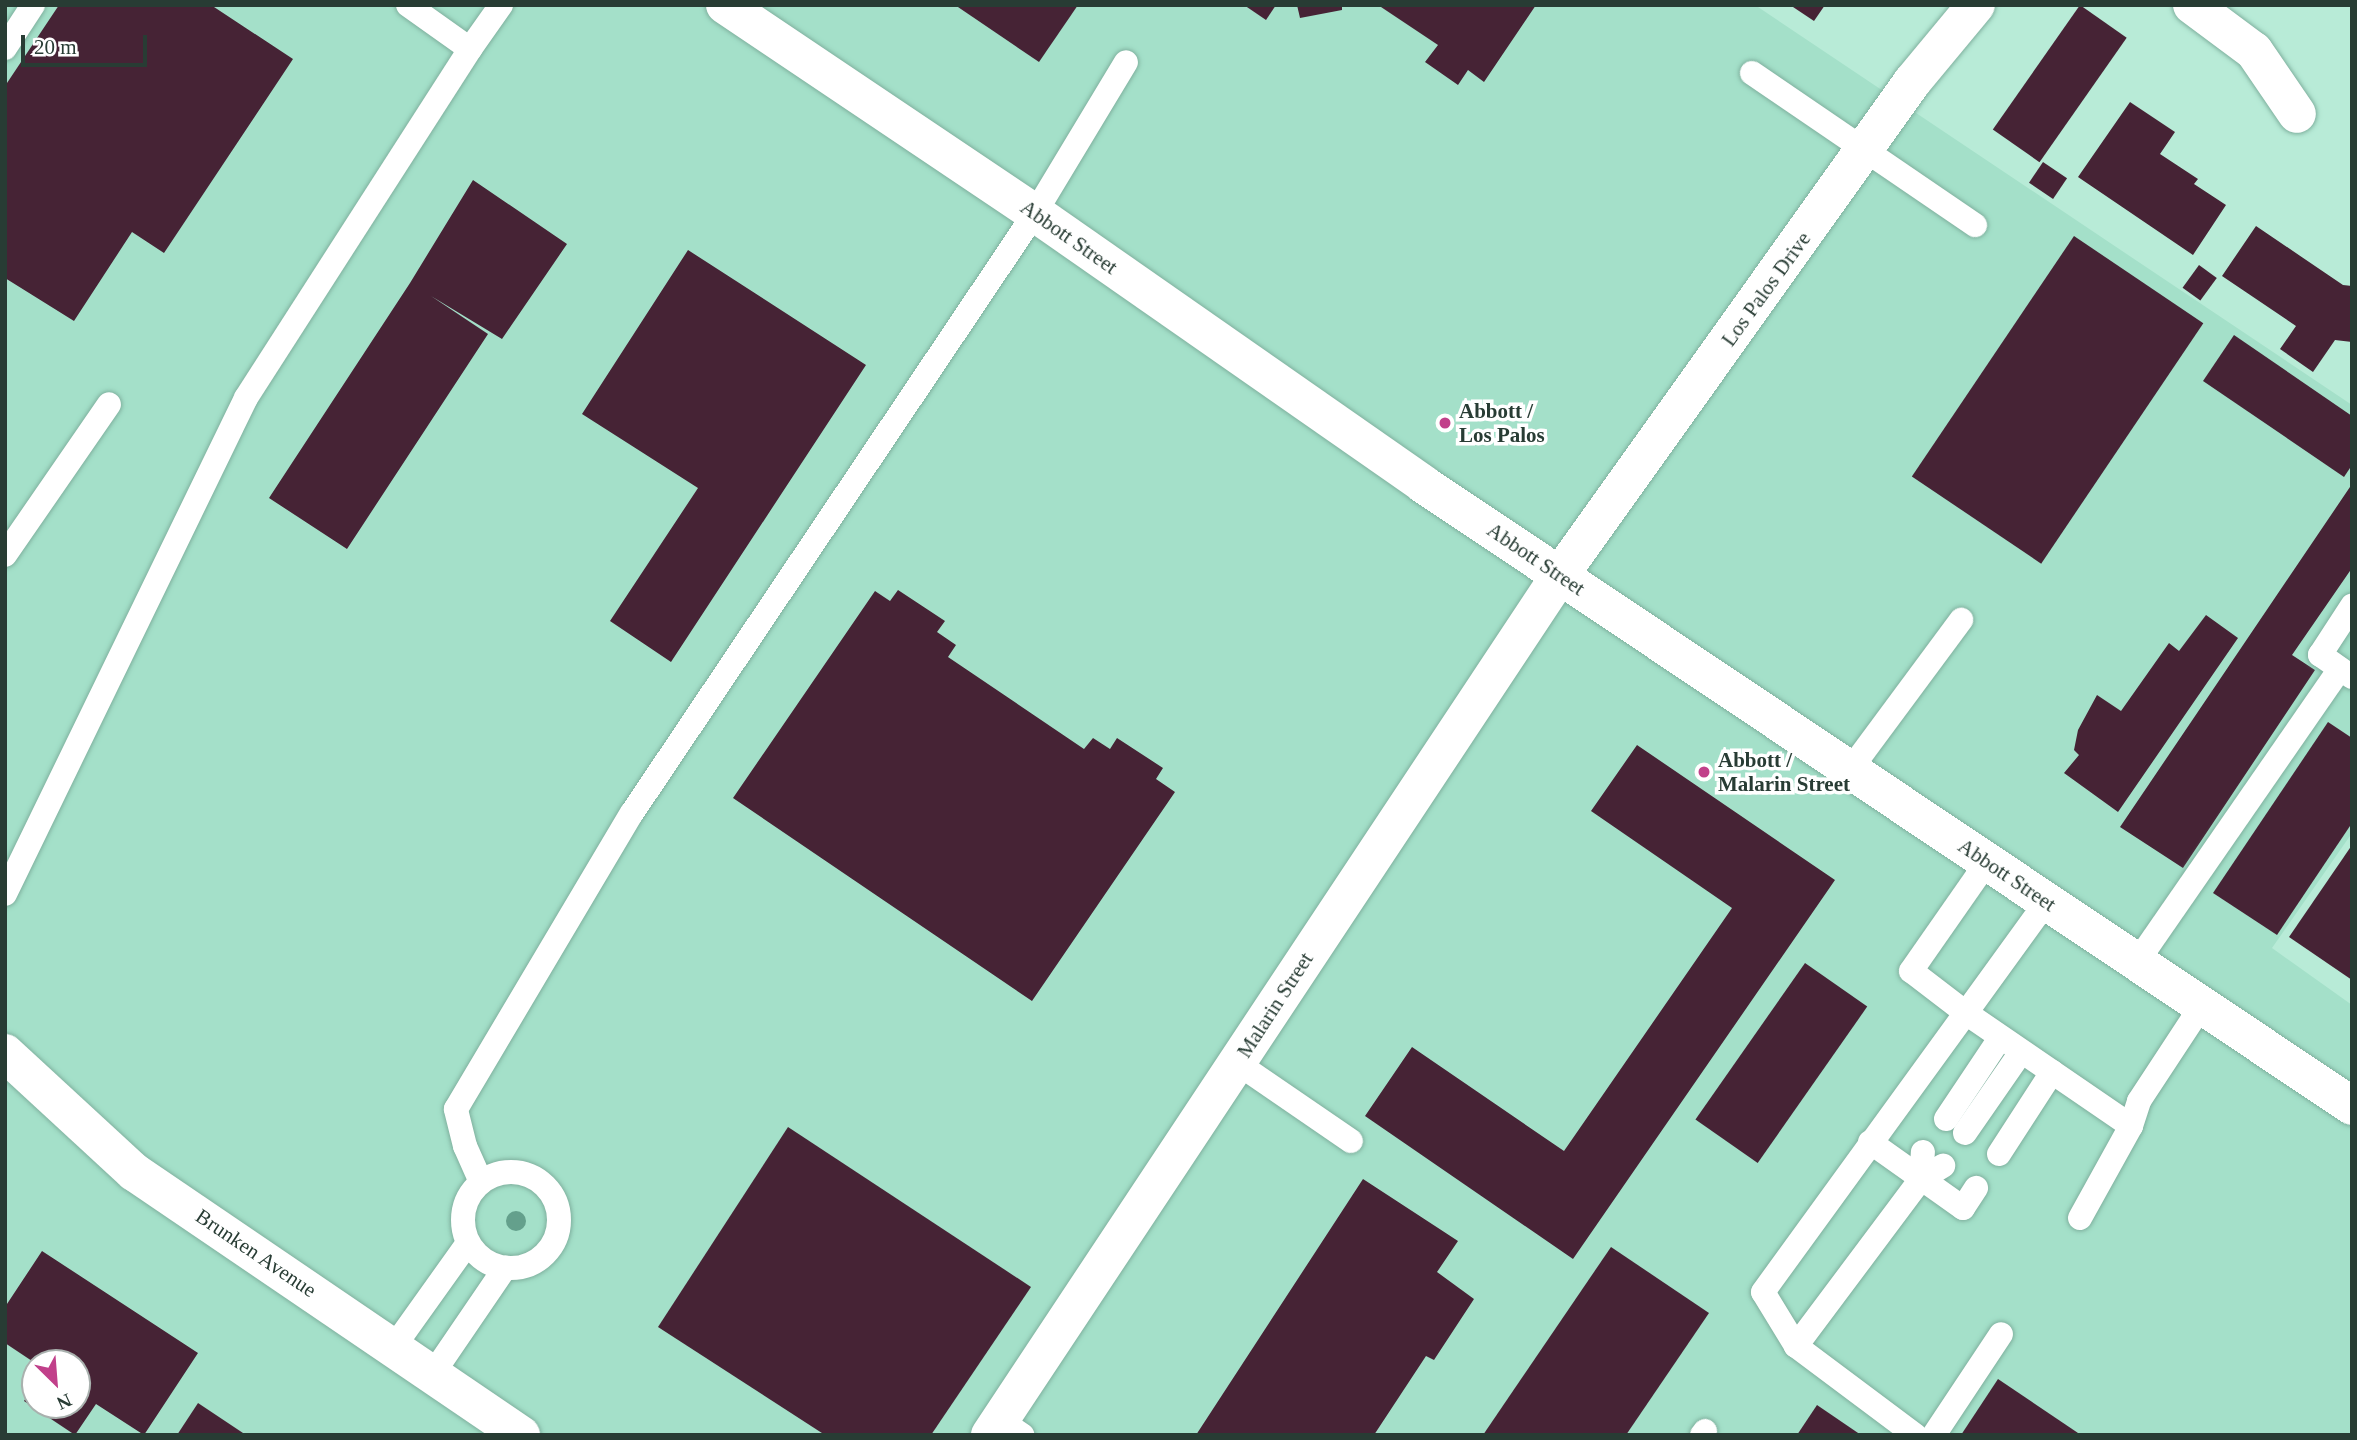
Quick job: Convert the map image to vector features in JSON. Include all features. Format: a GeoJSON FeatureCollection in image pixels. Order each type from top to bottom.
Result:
{"type":"FeatureCollection","features":[{"type":"Feature","properties":{"kind":"street","name":"Abbott Street"},"geometry":{"type":"LineString","coordinates":[[725,5],[1035,213],[1560,575],[2352,1106]]}},
{"type":"Feature","properties":{"kind":"street","name":"Los Palos Drive"},"geometry":{"type":"LineString","coordinates":[[1560,575],[1865,152],[1912,82],[1976,5]]}},
{"type":"Feature","properties":{"kind":"street"},"geometry":{"type":"LineString","coordinates":[[2192,5],[2254,51],[2297,114]]}},
{"type":"Feature","properties":{"kind":"street","name":"Malarin Street"},"geometry":{"type":"LineString","coordinates":[[1004,1430],[1237,1063],[1560,575]]}},
{"type":"Feature","properties":{"kind":"street","name":"Brunken Avenue"},"geometry":{"type":"LineString","coordinates":[[5,1053],[134,1172],[432,1375],[502,1430]]}},
{"type":"Feature","properties":{"kind":"lane"},"geometry":{"type":"LineString","coordinates":[[5,48],[33,5]]}},
{"type":"Feature","properties":{"kind":"lane"},"geometry":{"type":"LineString","coordinates":[[408,5],[470,49]]}},
{"type":"Feature","properties":{"kind":"lane"},"geometry":{"type":"LineString","coordinates":[[5,894],[246,398],[501,5]]}},
{"type":"Feature","properties":{"kind":"lane"},"geometry":{"type":"LineString","coordinates":[[481,1182],[465,1146],[456,1109],[632,813],[1035,213],[1126,62]]}},
{"type":"Feature","properties":{"kind":"lane"},"geometry":{"type":"LineString","coordinates":[[1752,73],[1975,225]]}},
{"type":"Feature","properties":{"kind":"lane"},"geometry":{"type":"LineString","coordinates":[[5,555],[109,404]]}},
{"type":"Feature","properties":{"kind":"lane"},"geometry":{"type":"LineString","coordinates":[[2137,962],[2346,673],[2320,655],[2352,606]]}},
{"type":"Feature","properties":{"kind":"lane"},"geometry":{"type":"LineString","coordinates":[[1850,770],[1961,621]]}},
{"type":"Feature","properties":{"kind":"lane"},"geometry":{"type":"LineString","coordinates":[[1987,862],[1911,971],[2011,1045],[2131,1126]]}},
{"type":"Feature","properties":{"kind":"lane"},"geometry":{"type":"LineString","coordinates":[[1915,1435],[1796,1346],[1763,1292],[2047,901]]}},
{"type":"Feature","properties":{"kind":"lane"},"geometry":{"type":"LineString","coordinates":[[2080,1218],[2131,1126],[2139,1101],[2202,1005]]}},
{"type":"Feature","properties":{"kind":"lane"},"geometry":{"type":"LineString","coordinates":[[1955,1126],[2011,1045]]}},
{"type":"Feature","properties":{"kind":"lane"},"geometry":{"type":"LineString","coordinates":[[1237,1063],[1351,1141]]}},
{"type":"Feature","properties":{"kind":"lane"},"geometry":{"type":"LineString","coordinates":[[1999,1154],[2052,1072]]}},
{"type":"Feature","properties":{"kind":"lane"},"geometry":{"type":"LineString","coordinates":[[1870,1142],[1921,1178],[1970,1198]]}},
{"type":"Feature","properties":{"kind":"lane"},"geometry":{"type":"LineString","coordinates":[[1796,1346],[1933,1159]]}},
{"type":"Feature","properties":{"kind":"lane"},"geometry":{"type":"LineString","coordinates":[[510,1172],[526,1174],[551,1193],[558,1207],[558,1230],[547,1252],[521,1268],[505,1268],[484,1260],[468,1243],[463,1218],[471,1192],[481,1182],[510,1172]]}},
{"type":"Feature","properties":{"kind":"lane"},"geometry":{"type":"LineString","coordinates":[[393,1348],[468,1243]]}},
{"type":"Feature","properties":{"kind":"lane"},"geometry":{"type":"LineString","coordinates":[[432,1375],[505,1268]]}},
{"type":"Feature","properties":{"kind":"lane"},"geometry":{"type":"LineString","coordinates":[[1934,1435],[2001,1334]]}},
{"type":"Feature","properties":{"kind":"shaded area"},"geometry":{"type":"Polygon","coordinates":[[[5,5],[1755,5],[2352,405],[2352,833],[2272,948],[2352,1005],[2352,1435],[5,1435],[5,5]]]}},
{"type":"Feature","properties":{"kind":"building"},"geometry":{"type":"Polygon","coordinates":[[[59,5],[211,5],[293,59],[164,253],[132,232],[74,321],[5,278],[5,86],[59,5]]]}},
{"type":"Feature","properties":{"kind":"building"},"geometry":{"type":"Polygon","coordinates":[[[955,5],[1078,5],[1039,62],[955,5]]]}},
{"type":"Feature","properties":{"kind":"building"},"geometry":{"type":"Polygon","coordinates":[[[1244,5],[1276,5],[1266,20],[1244,5]]]}},
{"type":"Feature","properties":{"kind":"building"},"geometry":{"type":"Polygon","coordinates":[[[1297,5],[1342,5],[1342,10],[1300,18],[1297,5]]]}},
{"type":"Feature","properties":{"kind":"building"},"geometry":{"type":"Polygon","coordinates":[[[1378,5],[1536,5],[1484,82],[1468,70],[1458,85],[1425,62],[1438,45],[1378,5]]]}},
{"type":"Feature","properties":{"kind":"building"},"geometry":{"type":"Polygon","coordinates":[[[1790,5],[1825,5],[1814,21],[1790,5]]]}},
{"type":"Feature","properties":{"kind":"building"},"geometry":{"type":"Polygon","coordinates":[[[2080,5],[2127,38],[2040,162],[1993,130],[2080,5]]]}},
{"type":"Feature","properties":{"kind":"building"},"geometry":{"type":"Polygon","coordinates":[[[2130,102],[2175,132],[2160,154],[2198,179],[2194,184],[2226,205],[2193,255],[2078,177],[2130,102]]]}},
{"type":"Feature","properties":{"kind":"building"},"geometry":{"type":"Polygon","coordinates":[[[2043,162],[2067,178],[2053,199],[2029,183],[2043,162]]]}},
{"type":"Feature","properties":{"kind":"building"},"geometry":{"type":"Polygon","coordinates":[[[473,180],[567,244],[502,339],[431,296],[488,334],[347,549],[269,498],[410,283],[473,180]]]}},
{"type":"Feature","properties":{"kind":"building"},"geometry":{"type":"Polygon","coordinates":[[[2256,226],[2343,285],[2352,286],[2352,342],[2335,340],[2313,372],[2280,349],[2296,326],[2222,276],[2256,226]]]}},
{"type":"Feature","properties":{"kind":"building"},"geometry":{"type":"Polygon","coordinates":[[[2074,236],[2203,323],[2041,564],[1912,476],[2074,236]]]}},
{"type":"Feature","properties":{"kind":"building"},"geometry":{"type":"Polygon","coordinates":[[[688,250],[866,365],[671,662],[610,621],[698,488],[582,414],[688,250]]]}},
{"type":"Feature","properties":{"kind":"building"},"geometry":{"type":"Polygon","coordinates":[[[2199,265],[2217,278],[2200,301],[2183,288],[2199,265]]]}},
{"type":"Feature","properties":{"kind":"building"},"geometry":{"type":"Polygon","coordinates":[[[2234,335],[2352,416],[2352,465],[2344,477],[2203,381],[2234,335]]]}},
{"type":"Feature","properties":{"kind":"building"},"geometry":{"type":"Polygon","coordinates":[[[2352,484],[2352,568],[2292,655],[2315,670],[2183,868],[2120,827],[2352,484]]]}},
{"type":"Feature","properties":{"kind":"building"},"geometry":{"type":"Polygon","coordinates":[[[898,590],[945,621],[937,632],[956,645],[948,657],[1084,749],[1093,738],[1110,749],[1117,738],[1163,768],[1156,779],[1175,792],[1032,1001],[733,798],[875,591],[890,601],[898,590]]]}},
{"type":"Feature","properties":{"kind":"building"},"geometry":{"type":"Polygon","coordinates":[[[2206,615],[2238,638],[2118,812],[2064,773],[2079,755],[2074,750],[2078,730],[2097,695],[2121,711],[2169,643],[2179,651],[2206,615]]]}},
{"type":"Feature","properties":{"kind":"building"},"geometry":{"type":"Polygon","coordinates":[[[2328,722],[2352,738],[2352,823],[2277,935],[2213,893],[2328,722]]]}},
{"type":"Feature","properties":{"kind":"building"},"geometry":{"type":"Polygon","coordinates":[[[1637,745],[1835,880],[1573,1259],[1365,1116],[1412,1047],[1564,1151],[1732,908],[1591,811],[1637,745]]]}},
{"type":"Feature","properties":{"kind":"building"},"geometry":{"type":"Polygon","coordinates":[[[2352,845],[2352,980],[2289,937],[2352,845]]]}},
{"type":"Feature","properties":{"kind":"building"},"geometry":{"type":"Polygon","coordinates":[[[1805,963],[1867,1007],[1758,1163],[1695,1119],[1805,963]]]}},
{"type":"Feature","properties":{"kind":"building"},"geometry":{"type":"Polygon","coordinates":[[[788,1127],[1031,1287],[931,1435],[825,1435],[658,1327],[788,1127]]]}},
{"type":"Feature","properties":{"kind":"building"},"geometry":{"type":"Polygon","coordinates":[[[1363,1179],[1458,1241],[1437,1272],[1474,1299],[1434,1360],[1426,1356],[1374,1435],[1196,1435],[1363,1179]]]}},
{"type":"Feature","properties":{"kind":"building"},"geometry":{"type":"Polygon","coordinates":[[[1611,1247],[1709,1313],[1626,1435],[1483,1435],[1611,1247]]]}},
{"type":"Feature","properties":{"kind":"building"},"geometry":{"type":"Polygon","coordinates":[[[42,1251],[198,1353],[144,1435],[96,1404],[91,1411],[91,1349],[21,1349],[21,1354],[5,1343],[5,1307],[42,1251]]]}},
{"type":"Feature","properties":{"kind":"building"},"geometry":{"type":"Polygon","coordinates":[[[1998,1379],[2081,1435],[1961,1435],[1998,1379]]]}},
{"type":"Feature","properties":{"kind":"building"},"geometry":{"type":"Polygon","coordinates":[[[198,1403],[246,1435],[177,1435],[198,1403]]]}},
{"type":"Feature","properties":{"kind":"building"},"geometry":{"type":"Polygon","coordinates":[[[1817,1405],[1861,1435],[1797,1435],[1817,1405]]]}},
{"type":"Feature","properties":{"kind":"building"},"geometry":{"type":"Polygon","coordinates":[[[51,1419],[86,1419],[75,1435],[51,1419]]]}},
{"type":"Feature","properties":{"kind":"place","name":"Abbott / Los Palos"},"geometry":{"type":"Point","coordinates":[1445,423]}},
{"type":"Feature","properties":{"kind":"place","name":"Abbott / Malarin Street"},"geometry":{"type":"Point","coordinates":[1704,772]}}]}
